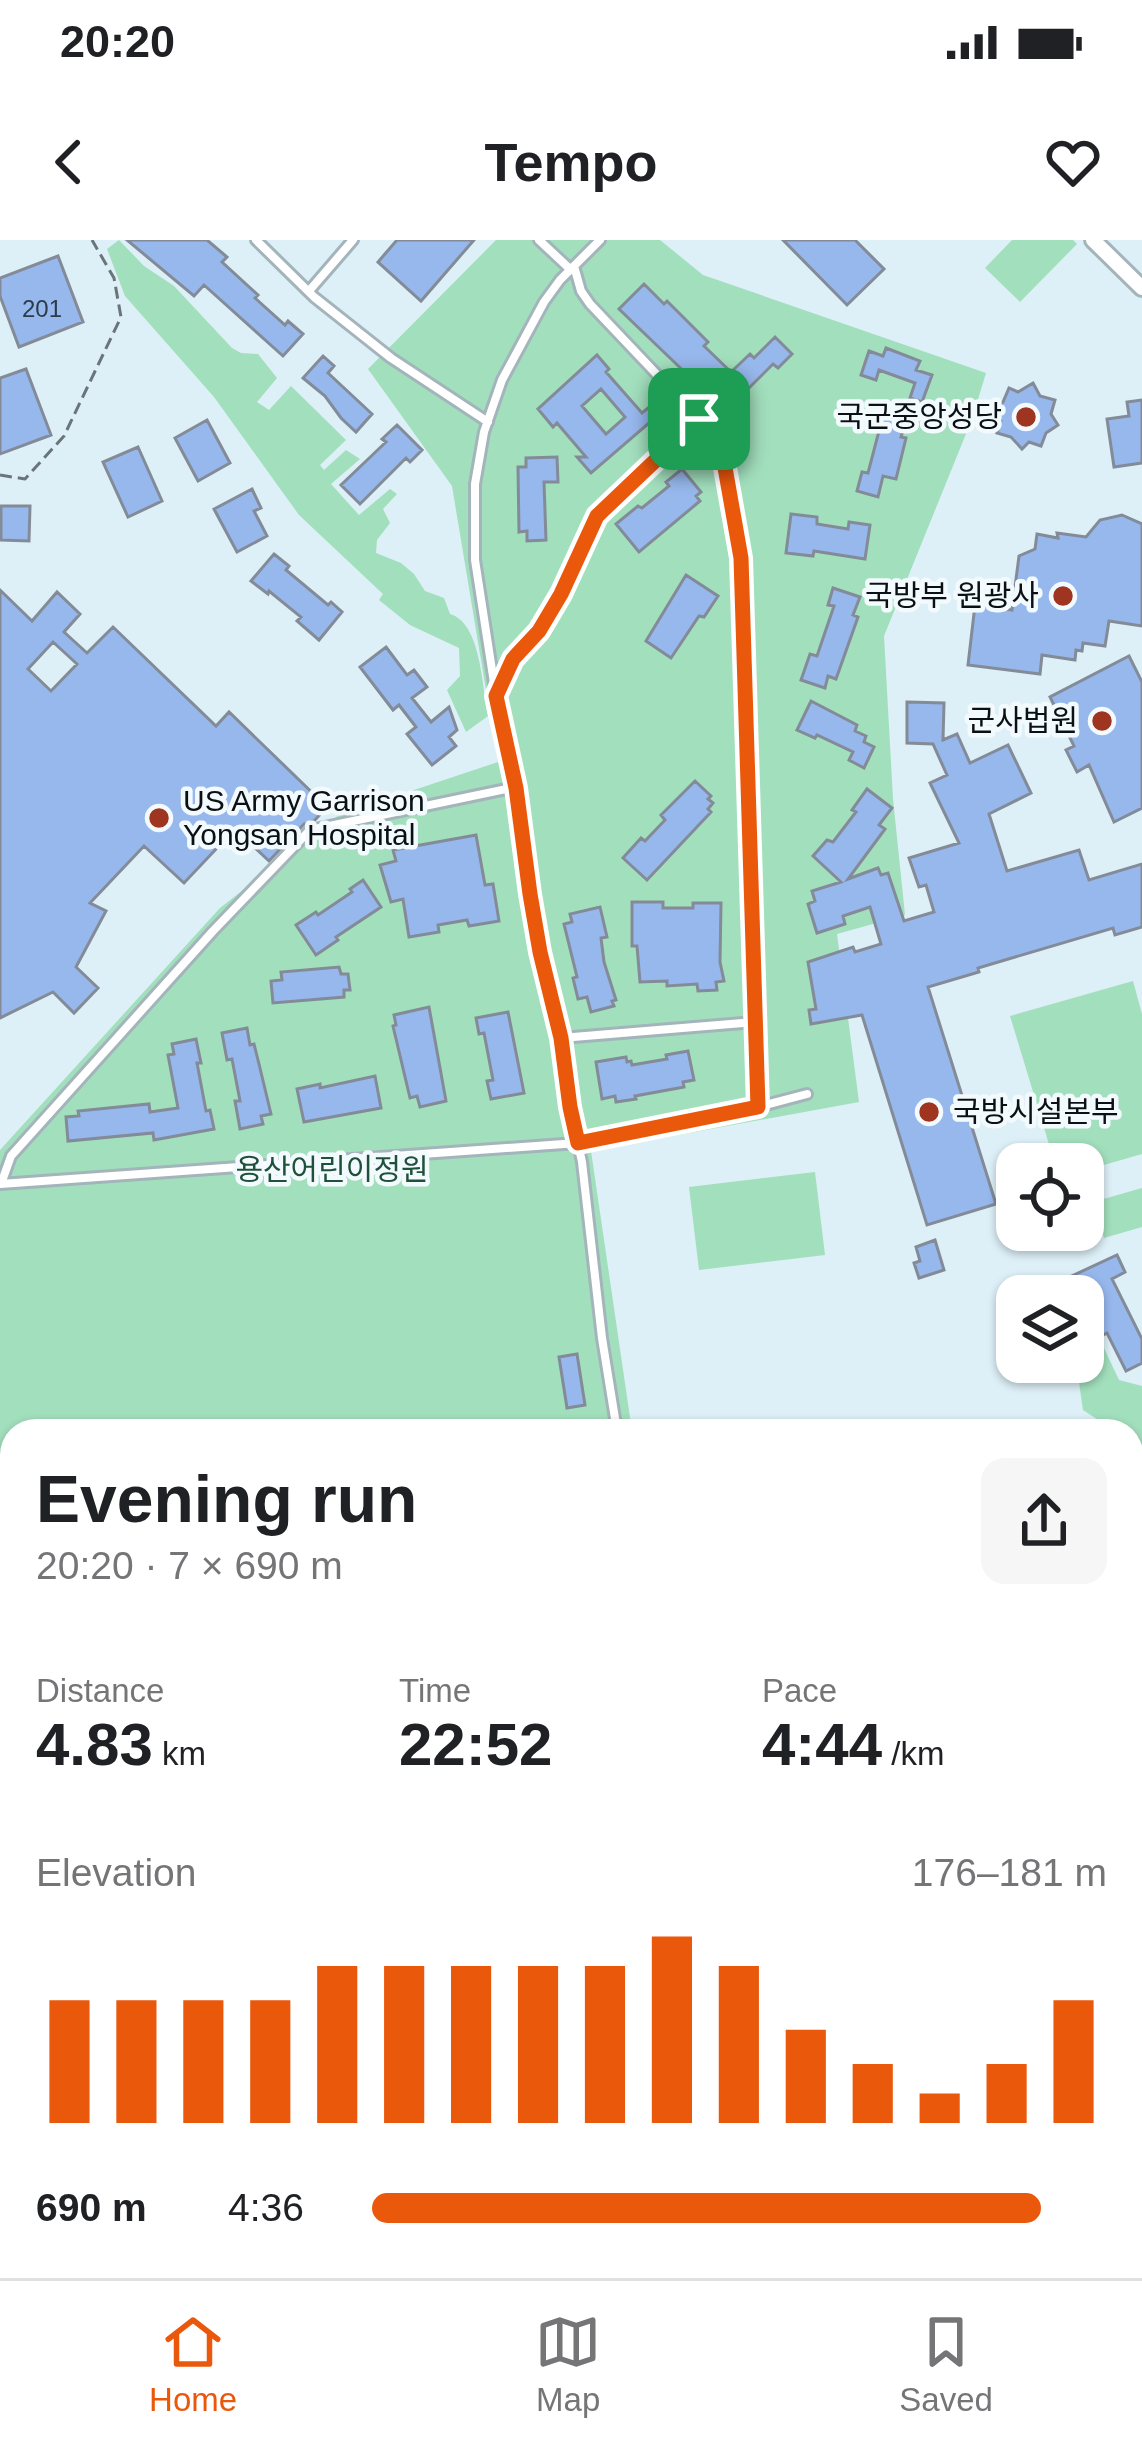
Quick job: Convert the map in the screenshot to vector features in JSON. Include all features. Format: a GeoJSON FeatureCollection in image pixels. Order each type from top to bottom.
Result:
{"type":"FeatureCollection","features":[{"type":"Feature","properties":{"kind":"street"},"geometry":{"type":"LineString","coordinates":[[1093,240],[1142,288]]}},
{"type":"Feature","properties":{"kind":"lane"},"geometry":{"type":"LineString","coordinates":[[256,240],[391,358],[488,422]]}},
{"type":"Feature","properties":{"kind":"lane"},"geometry":{"type":"LineString","coordinates":[[309,291],[352,240]]}},
{"type":"Feature","properties":{"kind":"lane"},"geometry":{"type":"LineString","coordinates":[[539,240],[572,268],[590,304],[699,419],[724,462],[741,558],[758,1107]]}},
{"type":"Feature","properties":{"kind":"lane"},"geometry":{"type":"LineString","coordinates":[[600,240],[552,291],[502,380],[475,484],[475,560],[540,952],[561,1038],[586,1181],[615,1419]]}},
{"type":"Feature","properties":{"kind":"lane"},"geometry":{"type":"LineString","coordinates":[[496,696],[513,659],[539,631],[561,594],[597,516],[699,419]]}},
{"type":"Feature","properties":{"kind":"lane"},"geometry":{"type":"LineString","coordinates":[[516,788],[310,830],[11,1156],[0,1184],[578,1143],[807,1094]]}},
{"type":"Feature","properties":{"kind":"lane"},"geometry":{"type":"LineString","coordinates":[[561,1038],[755,1022]]}},
{"type":"Feature","properties":{"kind":"path"},"geometry":{"type":"LineString","coordinates":[[0,475],[25,479],[64,436],[122,317],[114,278],[92,240]]}},
{"type":"Feature","properties":{"kind":"green space"},"geometry":{"type":"Polygon","coordinates":[[[119,240],[144,266],[174,286],[232,348],[258,354],[277,378],[257,402],[269,410],[291,386],[346,440],[320,465],[324,470],[346,450],[360,459],[331,484],[359,515],[390,489],[397,494],[383,509],[390,523],[377,540],[376,553],[401,563],[425,591],[444,598],[450,614],[468,630],[478,657],[488,716],[466,732],[447,690],[460,676],[459,648],[410,625],[379,600],[383,594],[299,515],[214,397],[125,296],[107,249],[119,240]]]}},
{"type":"Feature","properties":{"kind":"green space","name":"용산어린이정원"},"geometry":{"type":"Polygon","coordinates":[[[496,240],[660,240],[703,275],[986,373],[884,636],[905,915],[837,934],[859,1102],[591,1151],[630,1419],[0,1419],[0,1150],[220,908],[339,815],[498,762],[452,486],[368,369],[496,240]]]}},
{"type":"Feature","properties":{"kind":"green space"},"geometry":{"type":"Polygon","coordinates":[[[1012,240],[1073,240],[1077,244],[1020,302],[985,268],[1012,240]]]}},
{"type":"Feature","properties":{"kind":"green space"},"geometry":{"type":"Polygon","coordinates":[[[1133,981],[1142,1014],[1142,1154],[1104,1165],[1104,1143],[1049,1143],[1010,1016],[1133,981]]]}},
{"type":"Feature","properties":{"kind":"green space"},"geometry":{"type":"Polygon","coordinates":[[[815,1172],[825,1255],[699,1270],[689,1187],[815,1172]]]}},
{"type":"Feature","properties":{"kind":"green space"},"geometry":{"type":"Polygon","coordinates":[[[1142,1188],[1142,1227],[1104,1238],[1104,1199],[1142,1188]]]}},
{"type":"Feature","properties":{"kind":"green space"},"geometry":{"type":"Polygon","coordinates":[[[1104,1348],[1119,1380],[1142,1386],[1142,1419],[1097,1419],[1083,1410],[1079,1383],[1104,1383],[1104,1348]]]}},
{"type":"Feature","properties":{"kind":"building"},"geometry":{"type":"Polygon","coordinates":[[[127,240],[207,240],[227,257],[222,262],[258,295],[255,298],[303,334],[283,356],[204,285],[194,296],[127,240]]]}},
{"type":"Feature","properties":{"kind":"building"},"geometry":{"type":"Polygon","coordinates":[[[397,240],[474,240],[421,301],[378,262],[397,240]]]}},
{"type":"Feature","properties":{"kind":"building"},"geometry":{"type":"Polygon","coordinates":[[[783,240],[855,240],[884,269],[847,305],[783,240]]]}},
{"type":"Feature","properties":{"kind":"building"},"geometry":{"type":"Polygon","coordinates":[[[58,256],[83,322],[19,347],[0,296],[0,278],[58,256]]]}},
{"type":"Feature","properties":{"kind":"building"},"geometry":{"type":"Polygon","coordinates":[[[644,284],[708,342],[704,346],[731,372],[775,337],[792,354],[778,368],[773,364],[742,395],[747,400],[733,414],[619,309],[644,284]]]}},
{"type":"Feature","properties":{"kind":"building"},"geometry":{"type":"Polygon","coordinates":[[[886,348],[920,361],[916,370],[932,375],[922,402],[910,398],[915,383],[879,370],[876,380],[861,375],[869,351],[883,356],[886,348]]]}},
{"type":"Feature","properties":{"kind":"building"},"geometry":{"type":"Polygon","coordinates":[[[597,355],[642,413],[663,396],[670,405],[591,473],[577,457],[586,457],[538,409],[597,355]],[[601,389],[582,406],[606,434],[625,417],[601,389]]]}},
{"type":"Feature","properties":{"kind":"building"},"geometry":{"type":"Polygon","coordinates":[[[323,356],[334,366],[328,373],[372,414],[356,432],[303,378],[323,356]]]}},
{"type":"Feature","properties":{"kind":"building"},"geometry":{"type":"Polygon","coordinates":[[[26,369],[51,435],[0,454],[0,378],[26,369]]]}},
{"type":"Feature","properties":{"kind":"building","name":"국군중앙성당"},"geometry":{"type":"Polygon","coordinates":[[[1033,383],[1040,396],[1055,400],[1051,414],[1058,425],[1046,433],[1041,446],[1029,442],[1022,449],[1011,437],[997,433],[1001,421],[993,410],[1009,388],[1018,392],[1033,383]]]}},
{"type":"Feature","properties":{"kind":"building"},"geometry":{"type":"Polygon","coordinates":[[[1142,400],[1142,463],[1114,467],[1107,419],[1129,416],[1127,402],[1142,400]]]}},
{"type":"Feature","properties":{"kind":"building"},"geometry":{"type":"Polygon","coordinates":[[[878,409],[907,416],[896,479],[883,476],[878,497],[857,491],[862,472],[868,473],[879,431],[873,430],[878,409]]]}},
{"type":"Feature","properties":{"kind":"building"},"geometry":{"type":"Polygon","coordinates":[[[207,420],[230,463],[198,481],[175,438],[207,420]]]}},
{"type":"Feature","properties":{"kind":"building"},"geometry":{"type":"Polygon","coordinates":[[[397,425],[422,450],[410,462],[406,458],[360,504],[341,485],[397,425]]]}},
{"type":"Feature","properties":{"kind":"building"},"geometry":{"type":"Polygon","coordinates":[[[138,447],[162,501],[128,517],[103,462],[138,447]]]}},
{"type":"Feature","properties":{"kind":"building"},"geometry":{"type":"Polygon","coordinates":[[[557,457],[558,482],[544,482],[546,540],[527,541],[527,531],[519,532],[518,467],[526,467],[526,458],[557,457]]]}},
{"type":"Feature","properties":{"kind":"building"},"geometry":{"type":"Polygon","coordinates":[[[682,469],[701,492],[696,496],[700,501],[639,552],[616,524],[669,486],[666,482],[682,469]]]}},
{"type":"Feature","properties":{"kind":"building"},"geometry":{"type":"Polygon","coordinates":[[[252,489],[261,508],[254,511],[267,536],[237,552],[214,509],[252,489]]]}},
{"type":"Feature","properties":{"kind":"building"},"geometry":{"type":"Polygon","coordinates":[[[1,506],[30,506],[29,541],[1,540],[1,506]]]}},
{"type":"Feature","properties":{"kind":"building"},"geometry":{"type":"Polygon","coordinates":[[[791,514],[817,517],[817,524],[848,529],[849,522],[870,525],[865,559],[814,551],[813,556],[786,553],[791,514]]]}},
{"type":"Feature","properties":{"kind":"building","name":"국방부 원광사"},"geometry":{"type":"Polygon","coordinates":[[[1122,515],[1142,524],[1142,626],[1109,621],[1105,646],[1083,643],[1075,660],[1042,655],[1040,674],[968,665],[975,605],[1012,610],[1019,556],[1035,549],[1037,534],[1086,537],[1100,520],[1122,515]]]}},
{"type":"Feature","properties":{"kind":"building"},"geometry":{"type":"Polygon","coordinates":[[[274,554],[289,566],[286,570],[342,612],[319,640],[297,621],[301,617],[251,581],[274,554]]]}},
{"type":"Feature","properties":{"kind":"building"},"geometry":{"type":"Polygon","coordinates":[[[686,575],[718,596],[671,658],[646,641],[686,575]]]}},
{"type":"Feature","properties":{"kind":"building"},"geometry":{"type":"Polygon","coordinates":[[[833,588],[860,597],[853,615],[858,617],[836,679],[828,676],[825,688],[801,680],[810,654],[817,656],[834,606],[828,605],[833,588]]]}},
{"type":"Feature","properties":{"kind":"building","name":"US Army Garrison Yongsan Hospital"},"geometry":{"type":"Polygon","coordinates":[[[0,590],[32,621],[57,592],[80,614],[64,632],[87,653],[113,627],[216,726],[229,712],[327,807],[269,861],[235,829],[184,883],[144,846],[90,903],[106,911],[76,967],[98,988],[74,1013],[53,992],[0,1018],[0,590]],[[53,642],[28,669],[51,691],[77,664],[53,642]]]}},
{"type":"Feature","properties":{"kind":"building"},"geometry":{"type":"Polygon","coordinates":[[[386,647],[407,675],[414,670],[427,687],[412,698],[431,722],[449,707],[457,730],[449,737],[456,746],[432,765],[407,734],[416,727],[399,705],[393,710],[360,667],[386,647]]]}},
{"type":"Feature","properties":{"kind":"building","name":"군사법원"},"geometry":{"type":"Polygon","coordinates":[[[1129,656],[1142,682],[1142,808],[1114,822],[1089,765],[1077,772],[1066,750],[1074,746],[1050,697],[1129,656]]]}},
{"type":"Feature","properties":{"kind":"building"},"geometry":{"type":"Polygon","coordinates":[[[811,701],[857,725],[855,731],[866,736],[864,742],[874,747],[864,768],[849,760],[853,752],[797,730],[811,701]]]}},
{"type":"Feature","properties":{"kind":"building"},"geometry":{"type":"Polygon","coordinates":[[[907,702],[944,703],[943,740],[957,734],[970,763],[1008,745],[1031,793],[989,814],[1007,871],[1079,850],[1089,880],[1142,864],[1142,927],[1115,935],[1113,928],[928,987],[996,1204],[927,1225],[862,1015],[811,1024],[809,1010],[816,1009],[808,962],[853,947],[855,952],[881,944],[870,907],[843,916],[845,924],[817,933],[808,904],[815,901],[812,891],[841,882],[813,856],[827,840],[833,842],[867,789],[892,808],[879,825],[885,829],[848,879],[878,868],[881,875],[888,873],[904,921],[934,912],[926,885],[919,887],[909,858],[959,843],[930,783],[947,775],[933,744],[907,743],[907,702]]]}},
{"type":"Feature","properties":{"kind":"building"},"geometry":{"type":"Polygon","coordinates":[[[695,781],[711,796],[711,812],[647,880],[623,858],[665,820],[661,815],[695,781]]]}},
{"type":"Feature","properties":{"kind":"building"},"geometry":{"type":"Polygon","coordinates":[[[476,835],[485,885],[493,884],[499,921],[438,925],[439,932],[409,937],[403,899],[391,902],[380,865],[396,861],[393,850],[476,835]]]}},
{"type":"Feature","properties":{"kind":"building"},"geometry":{"type":"Polygon","coordinates":[[[363,880],[381,907],[316,955],[296,925],[318,915],[363,880]]]}},
{"type":"Feature","properties":{"kind":"building"},"geometry":{"type":"Polygon","coordinates":[[[632,902],[663,902],[663,908],[721,903],[724,981],[716,982],[717,990],[698,991],[697,984],[640,982],[637,946],[632,946],[632,902]]]}},
{"type":"Feature","properties":{"kind":"building"},"geometry":{"type":"Polygon","coordinates":[[[600,907],[607,937],[601,938],[604,962],[616,1000],[614,1006],[591,1012],[587,997],[578,999],[564,924],[572,922],[570,914],[600,907]]]}},
{"type":"Feature","properties":{"kind":"building"},"geometry":{"type":"Polygon","coordinates":[[[339,967],[341,974],[348,974],[350,990],[344,990],[344,997],[273,1003],[271,981],[282,980],[281,972],[339,967]]]}},
{"type":"Feature","properties":{"kind":"building"},"geometry":{"type":"Polygon","coordinates":[[[429,1007],[446,1101],[420,1107],[417,1096],[410,1098],[393,1026],[394,1015],[429,1007]]]}},
{"type":"Feature","properties":{"kind":"building"},"geometry":{"type":"Polygon","coordinates":[[[508,1012],[524,1093],[491,1099],[487,1081],[493,1080],[484,1033],[479,1034],[476,1018],[508,1012]]]}},
{"type":"Feature","properties":{"kind":"building"},"geometry":{"type":"Polygon","coordinates":[[[247,1028],[271,1114],[261,1116],[263,1124],[240,1129],[235,1101],[240,1101],[222,1033],[247,1028]]]}},
{"type":"Feature","properties":{"kind":"building"},"geometry":{"type":"Polygon","coordinates":[[[196,1039],[206,1111],[210,1110],[214,1129],[154,1140],[153,1133],[68,1141],[66,1117],[79,1116],[78,1111],[149,1104],[150,1112],[178,1108],[168,1055],[174,1054],[172,1044],[196,1039]]]}},
{"type":"Feature","properties":{"kind":"building"},"geometry":{"type":"Polygon","coordinates":[[[688,1051],[694,1080],[683,1082],[684,1087],[616,1102],[615,1096],[602,1099],[596,1062],[626,1057],[632,1065],[688,1051]]]}},
{"type":"Feature","properties":{"kind":"building"},"geometry":{"type":"Polygon","coordinates":[[[375,1076],[381,1108],[304,1122],[297,1089],[375,1076]]]}},
{"type":"Feature","properties":{"kind":"building"},"geometry":{"type":"Polygon","coordinates":[[[935,1240],[944,1270],[919,1278],[916,1247],[935,1240]]]}},
{"type":"Feature","properties":{"kind":"building"},"geometry":{"type":"Polygon","coordinates":[[[1117,1255],[1125,1272],[1112,1279],[1142,1339],[1142,1363],[1126,1371],[1104,1335],[1104,1275],[1074,1275],[1117,1255]]]}},
{"type":"Feature","properties":{"kind":"building"},"geometry":{"type":"Polygon","coordinates":[[[577,1354],[585,1405],[567,1408],[559,1357],[577,1354]]]}},
{"type":"Feature","properties":{"kind":"place","name":"국군중앙성당"},"geometry":{"type":"Point","coordinates":[1026,417]}},
{"type":"Feature","properties":{"kind":"place","name":"국방부 원광사"},"geometry":{"type":"Point","coordinates":[1063,596]}},
{"type":"Feature","properties":{"kind":"place","name":"군사법원"},"geometry":{"type":"Point","coordinates":[1102,721]}},
{"type":"Feature","properties":{"kind":"place","name":"US Army Garrison Yongsan Hospital"},"geometry":{"type":"Point","coordinates":[159,818]}},
{"type":"Feature","properties":{"kind":"place","name":"국방시설본부"},"geometry":{"type":"Point","coordinates":[929,1112]}},
{"type":"Feature","properties":{"kind":"route"},"geometry":{"type":"LineString","coordinates":[[699,419],[724,462],[741,558],[758,1107],[578,1143],[496,696],[513,659],[539,631],[561,594],[597,516],[699,419]]}}]}
